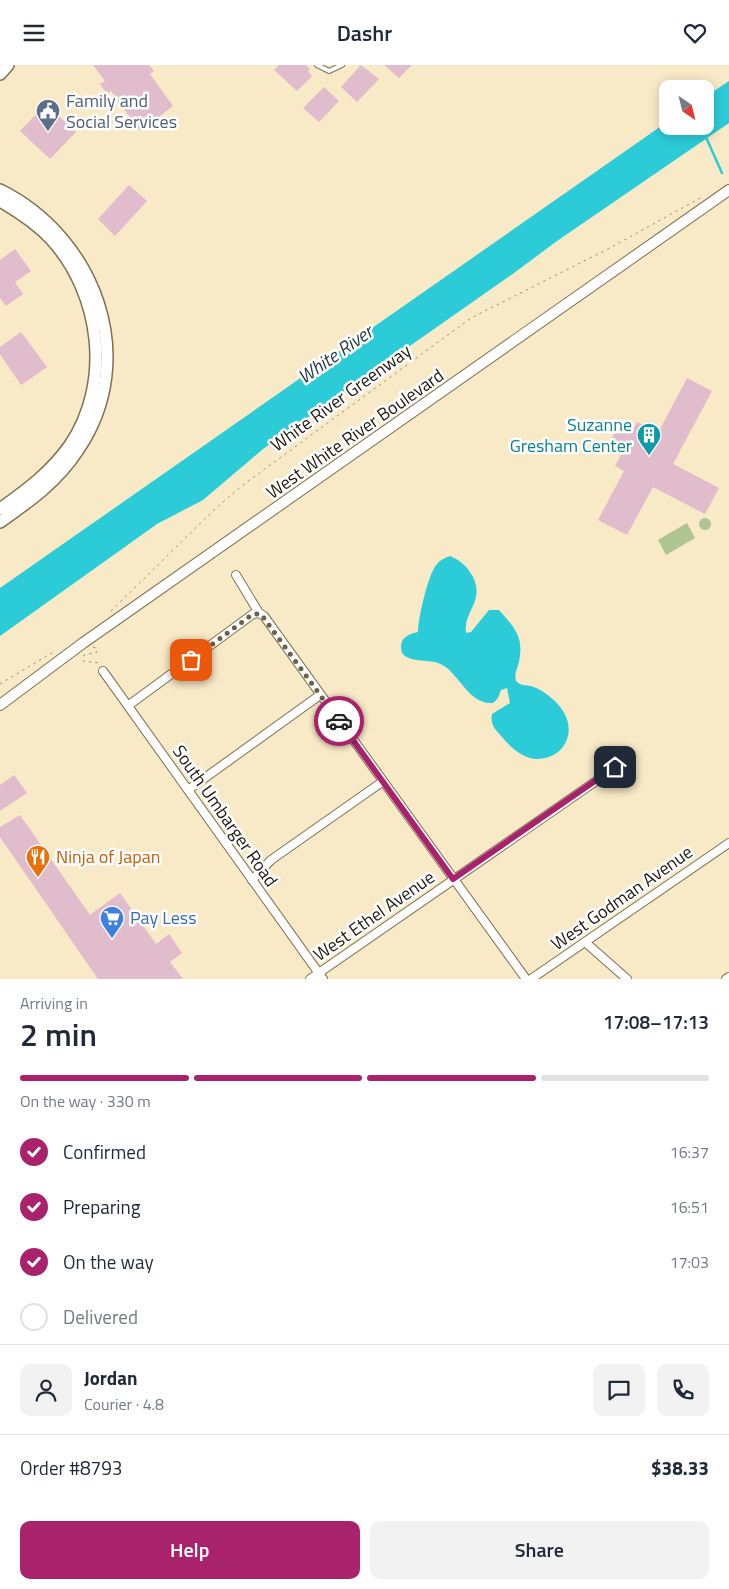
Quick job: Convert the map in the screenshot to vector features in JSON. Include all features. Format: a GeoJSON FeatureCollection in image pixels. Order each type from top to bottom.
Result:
{"type":"FeatureCollection","features":[{"type":"Feature","properties":{"kind":"main road"},"geometry":{"type":"LineString","coordinates":[[0,74],[8,65]]}},
{"type":"Feature","properties":{"kind":"main road"},"geometry":{"type":"LineString","coordinates":[[0,190],[45,219],[59,233],[81,263],[98,300],[103,319],[106,357],[101,398],[96,416],[79,449],[62,471],[38,494],[0,522]]}},
{"type":"Feature","properties":{"kind":"main road"},"geometry":{"type":"LineString","coordinates":[[0,201],[38,227],[51,239],[72,268],[88,303],[93,321],[96,357],[92,396],[71,443],[49,471],[32,487],[0,509]]}},
{"type":"Feature","properties":{"kind":"street","name":"West White River Boulevard"},"geometry":{"type":"LineString","coordinates":[[0,705],[83,643],[729,192]]}},
{"type":"Feature","properties":{"kind":"street"},"geometry":{"type":"LineString","coordinates":[[236,575],[259,613],[264,616],[526,979]]}},
{"type":"Feature","properties":{"kind":"street"},"geometry":{"type":"LineString","coordinates":[[129,705],[253,614],[259,613]]}},
{"type":"Feature","properties":{"kind":"street","name":"South Umbarger Road"},"geometry":{"type":"LineString","coordinates":[[103,671],[321,976]]}},
{"type":"Feature","properties":{"kind":"street"},"geometry":{"type":"LineString","coordinates":[[188,790],[320,695]]}},
{"type":"Feature","properties":{"kind":"street","name":"West Ethel Avenue"},"geometry":{"type":"LineString","coordinates":[[310,979],[321,976],[453,879],[628,759]]}},
{"type":"Feature","properties":{"kind":"street"},"geometry":{"type":"LineString","coordinates":[[252,880],[271,860],[382,782]]}},
{"type":"Feature","properties":{"kind":"street","name":"West Godman Avenue"},"geometry":{"type":"LineString","coordinates":[[531,979],[729,843]]}},
{"type":"Feature","properties":{"kind":"street"},"geometry":{"type":"LineString","coordinates":[[585,942],[627,979]]}},
{"type":"Feature","properties":{"kind":"lane"},"geometry":{"type":"LineString","coordinates":[[317,65],[329,71],[342,65]]}},
{"type":"Feature","properties":{"kind":"path","name":"White River Greenway"},"geometry":{"type":"LineString","coordinates":[[108,615],[216,508],[243,485],[471,318],[608,249],[709,193]]}},
{"type":"Feature","properties":{"kind":"path"},"geometry":{"type":"LineString","coordinates":[[83,643],[86,647],[96,648],[97,652],[84,655],[84,661],[101,663],[103,671]]}},
{"type":"Feature","properties":{"kind":"path"},"geometry":{"type":"LineString","coordinates":[[0,684],[56,651]]}},
{"type":"Feature","properties":{"kind":"green space"},"geometry":{"type":"Polygon","coordinates":[[[703,518],[707,518],[711,524],[707,530],[703,530],[699,526],[699,522],[703,518]]]}},
{"type":"Feature","properties":{"kind":"green space"},"geometry":{"type":"Polygon","coordinates":[[[687,523],[695,538],[666,555],[658,540],[687,523]]]}},
{"type":"Feature","properties":{"kind":"water"},"geometry":{"type":"Polygon","coordinates":[[[729,81],[729,123],[714,133],[714,91],[729,81]]]}},
{"type":"Feature","properties":{"kind":"water","name":"White River"},"geometry":{"type":"Polygon","coordinates":[[[659,128],[659,135],[712,135],[557,241],[263,449],[203,500],[157,524],[0,636],[0,588],[659,128]]]}},
{"type":"Feature","properties":{"kind":"water"},"geometry":{"type":"Polygon","coordinates":[[[450,556],[466,567],[473,577],[476,586],[477,593],[466,625],[466,633],[471,632],[489,610],[499,610],[510,622],[519,639],[520,653],[516,681],[542,691],[554,700],[563,711],[569,728],[568,736],[561,750],[554,755],[537,759],[522,755],[505,741],[495,729],[492,724],[492,714],[510,703],[507,688],[501,690],[498,698],[493,703],[484,702],[469,693],[445,667],[434,662],[409,658],[402,653],[401,644],[404,638],[418,632],[424,597],[430,577],[437,564],[450,556]]]}},
{"type":"Feature","properties":{"kind":"building"},"geometry":{"type":"Polygon","coordinates":[[[93,65],[149,65],[154,71],[150,74],[173,106],[140,131],[111,91],[107,94],[100,84],[105,81],[93,65]]]}},
{"type":"Feature","properties":{"kind":"building"},"geometry":{"type":"Polygon","coordinates":[[[279,65],[306,65],[310,69],[308,71],[312,76],[297,91],[274,70],[279,65]]]}},
{"type":"Feature","properties":{"kind":"building"},"geometry":{"type":"Polygon","coordinates":[[[361,65],[379,79],[357,102],[341,87],[361,65]]]}},
{"type":"Feature","properties":{"kind":"building"},"geometry":{"type":"Polygon","coordinates":[[[384,65],[412,65],[399,78],[384,65]]]}},
{"type":"Feature","properties":{"kind":"building"},"geometry":{"type":"Polygon","coordinates":[[[324,87],[339,101],[319,122],[303,108],[324,87]]]}},
{"type":"Feature","properties":{"kind":"building","name":"Family and Social Services"},"geometry":{"type":"Polygon","coordinates":[[[46,104],[76,132],[50,159],[20,131],[46,104]]]}},
{"type":"Feature","properties":{"kind":"building"},"geometry":{"type":"Polygon","coordinates":[[[129,185],[147,201],[115,236],[98,219],[129,185]]]}},
{"type":"Feature","properties":{"kind":"building"},"geometry":{"type":"Polygon","coordinates":[[[15,249],[31,271],[15,282],[23,294],[6,306],[0,298],[0,260],[15,249]]]}},
{"type":"Feature","properties":{"kind":"building"},"geometry":{"type":"Polygon","coordinates":[[[21,332],[47,367],[21,385],[0,354],[0,347],[21,332]]]}},
{"type":"Feature","properties":{"kind":"building","name":"Suzanne Gresham Center"},"geometry":{"type":"Polygon","coordinates":[[[687,378],[712,391],[673,464],[719,488],[705,514],[653,487],[627,535],[598,520],[624,471],[615,466],[622,453],[608,445],[620,423],[633,430],[637,422],[658,433],[687,378]]]}},
{"type":"Feature","properties":{"kind":"building"},"geometry":{"type":"Polygon","coordinates":[[[14,775],[27,793],[0,811],[0,785],[14,775]]]}},
{"type":"Feature","properties":{"kind":"building","name":"Pay Less"},"geometry":{"type":"Polygon","coordinates":[[[20,815],[90,915],[120,893],[156,944],[169,934],[182,953],[170,962],[183,979],[98,979],[0,837],[0,827],[20,815]]]}},
{"type":"Feature","properties":{"kind":"waterway"},"geometry":{"type":"LineString","coordinates":[[705,135],[722,173]]}},
{"type":"Feature","properties":{"kind":"way so far"},"geometry":{"type":"LineString","coordinates":[[191,660],[253,614],[259,613],[264,616],[339,721]]}},
{"type":"Feature","properties":{"kind":"place","name":"Family and Social Services"},"geometry":{"type":"Point","coordinates":[48,132]}},
{"type":"Feature","properties":{"kind":"place","name":"Suzanne Gresham Center"},"geometry":{"type":"Point","coordinates":[649,456]}},
{"type":"Feature","properties":{"kind":"place","name":"Ninja of Japan"},"geometry":{"type":"Point","coordinates":[38,878]}},
{"type":"Feature","properties":{"kind":"place","name":"Pay Less"},"geometry":{"type":"Point","coordinates":[112,939]}},
{"type":"Feature","properties":{"kind":"route"},"geometry":{"type":"LineString","coordinates":[[339,721],[453,879],[589,783],[615,767]]}}]}
